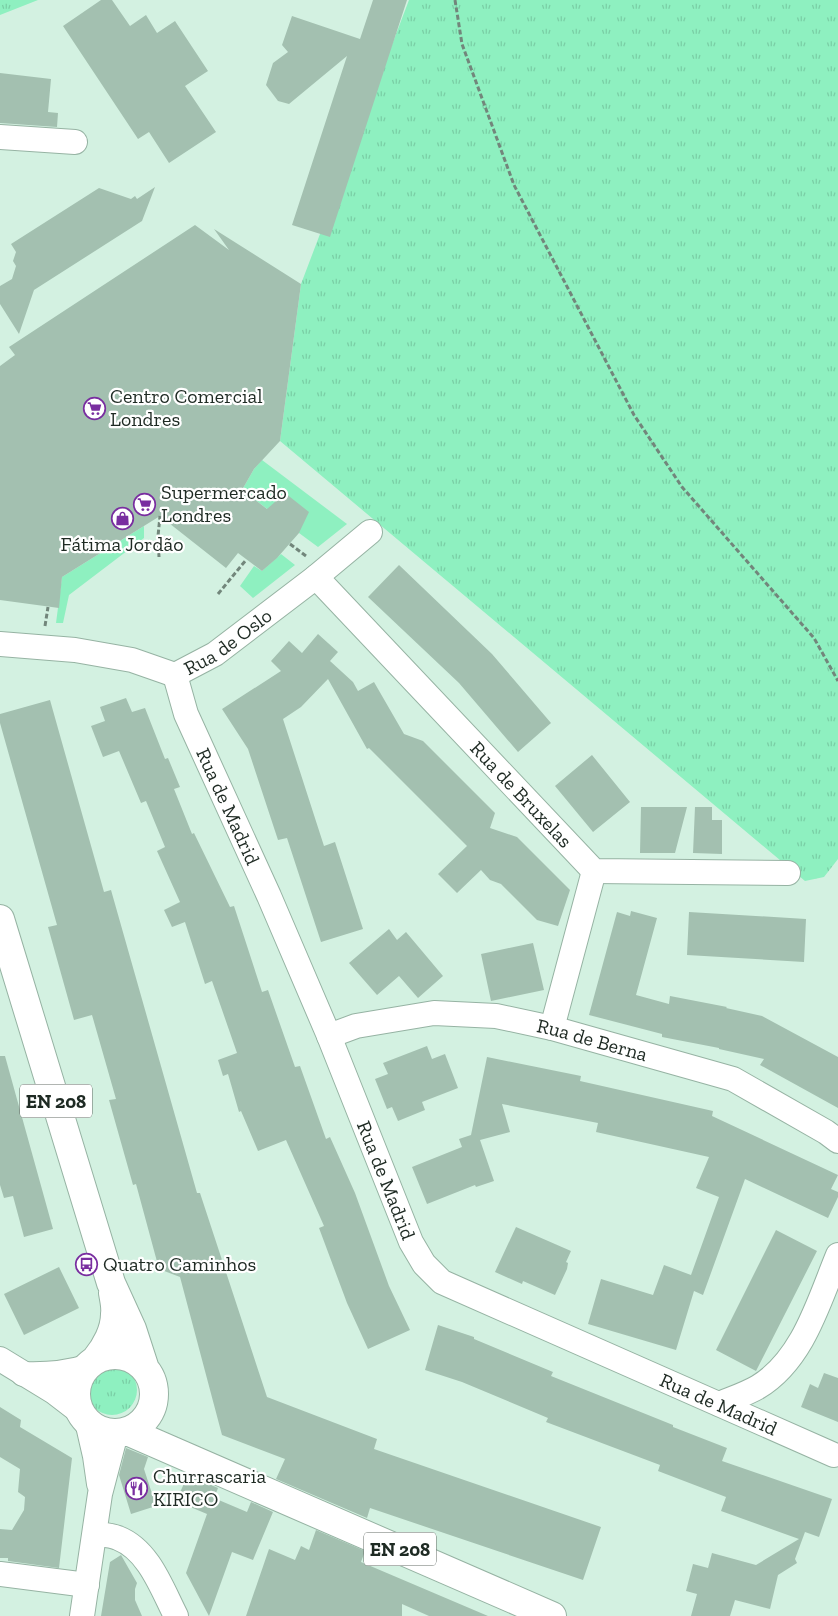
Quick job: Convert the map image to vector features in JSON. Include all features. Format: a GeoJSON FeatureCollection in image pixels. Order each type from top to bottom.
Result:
{"type":"FeatureCollection","features":[{"type":"Feature","properties":{"kind":"main road","name":"EN 208"},"geometry":{"type":"LineString","coordinates":[[0,919],[111,1283],[132,1329],[160,1413],[175,1444],[190,1459],[552,1616]]}},
{"type":"Feature","properties":{"kind":"main road"},"geometry":{"type":"LineString","coordinates":[[111,1283],[116,1314],[108,1341],[80,1376],[76,1388],[76,1400],[83,1416],[95,1428],[106,1432],[122,1432],[190,1459]]}},
{"type":"Feature","properties":{"kind":"main road"},"geometry":{"type":"LineString","coordinates":[[92,1363],[109,1355],[122,1356],[135,1360],[150,1380],[153,1404],[148,1416],[139,1425],[122,1432]]}},
{"type":"Feature","properties":{"kind":"street"},"geometry":{"type":"LineString","coordinates":[[0,137],[75,142]]}},
{"type":"Feature","properties":{"kind":"street","name":"Rua de Oslo"},"geometry":{"type":"LineString","coordinates":[[0,644],[75,650],[132,660],[175,675],[214,654],[311,566],[370,532]]}},
{"type":"Feature","properties":{"kind":"street","name":"Rua de Bruxelas"},"geometry":{"type":"LineString","coordinates":[[311,566],[594,871]]}},
{"type":"Feature","properties":{"kind":"street","name":"Rua de Madrid"},"geometry":{"type":"LineString","coordinates":[[175,675],[186,714],[269,896],[329,1036],[411,1242],[424,1264],[442,1282],[834,1455]]}},
{"type":"Feature","properties":{"kind":"street"},"geometry":{"type":"LineString","coordinates":[[552,1028],[594,871],[788,872]]}},
{"type":"Feature","properties":{"kind":"street","name":"Rua de Berna"},"geometry":{"type":"LineString","coordinates":[[329,1036],[356,1026],[434,1013],[496,1016],[552,1028],[733,1079],[826,1132],[838,1141]]}},
{"type":"Feature","properties":{"kind":"street"},"geometry":{"type":"LineString","coordinates":[[719,1404],[758,1387],[780,1369],[798,1345],[807,1328],[838,1255]]}},
{"type":"Feature","properties":{"kind":"street"},"geometry":{"type":"LineString","coordinates":[[0,1359],[54,1392],[83,1416],[95,1456],[100,1494]]}},
{"type":"Feature","properties":{"kind":"street"},"geometry":{"type":"LineString","coordinates":[[22,1373],[53,1374],[69,1372],[92,1363]]}},
{"type":"Feature","properties":{"kind":"street"},"geometry":{"type":"LineString","coordinates":[[82,1616],[100,1494],[122,1432]]}},
{"type":"Feature","properties":{"kind":"street"},"geometry":{"type":"LineString","coordinates":[[95,1534],[117,1537],[132,1545],[145,1558],[176,1616]]}},
{"type":"Feature","properties":{"kind":"street"},"geometry":{"type":"LineString","coordinates":[[0,1574],[87,1585]]}},
{"type":"Feature","properties":{"kind":"path"},"geometry":{"type":"LineString","coordinates":[[455,0],[462,44],[514,184],[634,415],[682,487],[814,638],[838,681]]}},
{"type":"Feature","properties":{"kind":"path"},"geometry":{"type":"LineString","coordinates":[[159,557],[158,536],[160,516]]}},
{"type":"Feature","properties":{"kind":"path"},"geometry":{"type":"LineString","coordinates":[[290,544],[311,566]]}},
{"type":"Feature","properties":{"kind":"path"},"geometry":{"type":"LineString","coordinates":[[218,594],[246,560]]}},
{"type":"Feature","properties":{"kind":"path"},"geometry":{"type":"LineString","coordinates":[[44,628],[48,607]]}},
{"type":"Feature","properties":{"kind":"green space"},"geometry":{"type":"Polygon","coordinates":[[[0,0],[38,0],[0,15],[0,0]]]}},
{"type":"Feature","properties":{"kind":"green space"},"geometry":{"type":"Polygon","coordinates":[[[409,0],[838,0],[838,859],[824,877],[805,881],[280,441],[301,284],[409,0]]]}},
{"type":"Feature","properties":{"kind":"green space"},"geometry":{"type":"Polygon","coordinates":[[[262,460],[347,524],[318,547],[299,533],[242,490],[254,469],[262,460]]]}},
{"type":"Feature","properties":{"kind":"green space"},"geometry":{"type":"Polygon","coordinates":[[[144,526],[144,538],[69,595],[63,623],[56,623],[62,577],[144,526]]]}},
{"type":"Feature","properties":{"kind":"green space"},"geometry":{"type":"Polygon","coordinates":[[[281,554],[295,565],[253,598],[240,586],[254,566],[262,571],[281,554]]]}},
{"type":"Feature","properties":{"kind":"green space"},"geometry":{"type":"Polygon","coordinates":[[[112,1365],[126,1369],[133,1376],[137,1390],[133,1404],[126,1411],[112,1415],[98,1411],[91,1404],[87,1390],[91,1376],[98,1369],[112,1365]]]}},
{"type":"Feature","properties":{"kind":"building"},"geometry":{"type":"Polygon","coordinates":[[[101,0],[112,0],[130,26],[146,15],[157,33],[175,21],[208,71],[185,86],[216,132],[169,163],[149,132],[138,139],[63,26],[101,0]]]}},
{"type":"Feature","properties":{"kind":"building"},"geometry":{"type":"Polygon","coordinates":[[[373,0],[407,0],[330,237],[292,225],[347,56],[289,104],[278,101],[266,85],[273,63],[288,52],[282,45],[292,16],[360,39],[373,0]]]}},
{"type":"Feature","properties":{"kind":"building"},"geometry":{"type":"Polygon","coordinates":[[[0,73],[51,79],[48,112],[58,113],[57,127],[0,123],[0,73]]]}},
{"type":"Feature","properties":{"kind":"building"},"geometry":{"type":"Polygon","coordinates":[[[155,187],[142,221],[34,290],[19,334],[0,304],[0,286],[12,279],[16,266],[13,261],[16,252],[11,244],[99,188],[131,199],[135,196],[137,199],[155,187]]]}},
{"type":"Feature","properties":{"kind":"building"},"geometry":{"type":"Polygon","coordinates":[[[195,225],[229,250],[214,229],[301,284],[280,441],[254,469],[242,490],[267,509],[285,493],[309,512],[299,533],[277,558],[262,571],[238,553],[226,568],[160,516],[62,577],[59,608],[0,600],[0,366],[15,355],[9,347],[195,225]]]}},
{"type":"Feature","properties":{"kind":"building"},"geometry":{"type":"Polygon","coordinates":[[[399,565],[492,654],[551,723],[518,752],[459,683],[368,597],[399,565]]]}},
{"type":"Feature","properties":{"kind":"building"},"geometry":{"type":"Polygon","coordinates":[[[318,634],[338,652],[330,661],[353,682],[358,691],[374,682],[404,734],[423,741],[495,813],[490,828],[517,837],[570,890],[558,926],[537,920],[501,884],[490,880],[481,870],[457,893],[438,874],[467,846],[369,748],[367,749],[328,679],[301,707],[283,719],[324,846],[335,842],[363,929],[321,942],[287,838],[278,840],[248,749],[222,709],[281,671],[271,661],[289,641],[302,653],[318,634]]]}},
{"type":"Feature","properties":{"kind":"building"},"geometry":{"type":"Polygon","coordinates":[[[126,698],[132,712],[145,708],[165,759],[168,758],[180,787],[174,789],[192,834],[194,833],[230,907],[234,906],[262,992],[268,990],[295,1067],[300,1066],[326,1139],[330,1137],[355,1193],[389,1286],[410,1330],[368,1349],[347,1303],[319,1228],[324,1226],[286,1140],[258,1151],[241,1111],[239,1112],[228,1074],[223,1076],[218,1060],[237,1053],[212,981],[205,984],[185,922],[172,927],[164,910],[180,902],[157,851],[165,847],[146,801],[141,803],[119,751],[103,757],[91,726],[105,721],[100,707],[126,698]]]}},
{"type":"Feature","properties":{"kind":"building"},"geometry":{"type":"Polygon","coordinates":[[[50,700],[104,892],[111,890],[197,1193],[200,1193],[267,1397],[377,1439],[374,1449],[601,1527],[583,1580],[370,1508],[367,1518],[276,1479],[285,1459],[222,1435],[180,1277],[159,1269],[136,1184],[133,1185],[109,1100],[116,1099],[92,1015],[74,1020],[48,927],[57,925],[0,723],[0,714],[50,700]]]}},
{"type":"Feature","properties":{"kind":"building"},"geometry":{"type":"Polygon","coordinates":[[[592,755],[630,802],[593,832],[555,786],[592,755]]]}},
{"type":"Feature","properties":{"kind":"building"},"geometry":{"type":"Polygon","coordinates":[[[641,807],[687,807],[675,853],[640,853],[641,807]]]}},
{"type":"Feature","properties":{"kind":"building"},"geometry":{"type":"Polygon","coordinates":[[[695,807],[712,807],[712,820],[722,820],[722,854],[693,853],[695,807]]]}},
{"type":"Feature","properties":{"kind":"building"},"geometry":{"type":"Polygon","coordinates":[[[631,911],[657,918],[636,995],[669,1004],[670,996],[762,1016],[838,1057],[838,1108],[760,1065],[764,1059],[662,1037],[662,1034],[589,1015],[617,912],[630,916],[631,911]]]}},
{"type":"Feature","properties":{"kind":"building"},"geometry":{"type":"Polygon","coordinates":[[[689,912],[806,919],[804,962],[687,955],[689,912]]]}},
{"type":"Feature","properties":{"kind":"building"},"geometry":{"type":"Polygon","coordinates":[[[389,929],[397,940],[406,932],[443,976],[418,998],[399,976],[377,995],[349,963],[389,929]]]}},
{"type":"Feature","properties":{"kind":"building"},"geometry":{"type":"Polygon","coordinates":[[[533,943],[544,990],[491,1001],[481,954],[533,943]]]}},
{"type":"Feature","properties":{"kind":"building"},"geometry":{"type":"Polygon","coordinates":[[[427,1046],[432,1059],[445,1054],[458,1088],[422,1102],[425,1110],[398,1121],[392,1107],[387,1109],[375,1079],[388,1074],[383,1063],[427,1046]]]}},
{"type":"Feature","properties":{"kind":"building"},"geometry":{"type":"Polygon","coordinates":[[[0,1056],[5,1056],[53,1229],[24,1237],[13,1196],[4,1198],[0,1185],[0,1056]]]}},
{"type":"Feature","properties":{"kind":"building"},"geometry":{"type":"Polygon","coordinates":[[[487,1057],[581,1076],[580,1081],[713,1111],[712,1116],[838,1175],[831,1189],[838,1192],[838,1197],[828,1218],[745,1179],[703,1295],[694,1291],[676,1350],[588,1324],[601,1279],[653,1295],[664,1265],[691,1275],[719,1197],[696,1188],[709,1157],[596,1132],[598,1123],[502,1104],[510,1132],[480,1140],[494,1181],[476,1187],[475,1185],[427,1204],[412,1167],[462,1147],[459,1139],[471,1135],[487,1057]]]}},
{"type":"Feature","properties":{"kind":"building"},"geometry":{"type":"Polygon","coordinates":[[[516,1227],[571,1251],[566,1262],[568,1263],[567,1269],[555,1295],[523,1281],[522,1284],[495,1272],[516,1227]]]}},
{"type":"Feature","properties":{"kind":"building"},"geometry":{"type":"Polygon","coordinates":[[[776,1230],[817,1251],[756,1371],[716,1350],[776,1230]]]}},
{"type":"Feature","properties":{"kind":"building"},"geometry":{"type":"Polygon","coordinates":[[[59,1267],[79,1308],[24,1335],[4,1294],[59,1267]]]}},
{"type":"Feature","properties":{"kind":"building"},"geometry":{"type":"Polygon","coordinates":[[[438,1325],[474,1337],[474,1339],[553,1372],[551,1376],[727,1448],[722,1461],[832,1499],[819,1537],[805,1532],[795,1559],[797,1563],[778,1575],[770,1609],[735,1600],[730,1616],[691,1616],[697,1594],[686,1591],[693,1564],[708,1568],[712,1553],[756,1565],[799,1539],[721,1511],[726,1497],[658,1471],[660,1465],[546,1422],[548,1418],[462,1382],[425,1370],[438,1325]]]}},
{"type":"Feature","properties":{"kind":"building"},"geometry":{"type":"Polygon","coordinates":[[[824,1373],[838,1378],[838,1422],[801,1407],[810,1384],[818,1388],[824,1373]]]}},
{"type":"Feature","properties":{"kind":"building"},"geometry":{"type":"Polygon","coordinates":[[[0,1407],[21,1420],[20,1427],[72,1458],[59,1568],[8,1561],[8,1558],[0,1558],[0,1529],[12,1530],[24,1510],[25,1497],[18,1492],[20,1469],[0,1457],[0,1407]]]}},
{"type":"Feature","properties":{"kind":"building","name":"Churrascaria KIRICO"},"geometry":{"type":"Polygon","coordinates":[[[126,1448],[148,1457],[144,1469],[156,1506],[131,1514],[119,1475],[126,1448]]]}},
{"type":"Feature","properties":{"kind":"building"},"geometry":{"type":"Polygon","coordinates":[[[188,1475],[218,1488],[214,1498],[247,1512],[251,1502],[273,1512],[253,1560],[232,1552],[209,1616],[186,1573],[207,1514],[176,1501],[188,1475]]]}},
{"type":"Feature","properties":{"kind":"building"},"geometry":{"type":"Polygon","coordinates":[[[316,1530],[365,1551],[361,1562],[488,1616],[429,1616],[402,1604],[402,1616],[246,1616],[269,1549],[295,1560],[301,1546],[309,1550],[316,1530]]]}},
{"type":"Feature","properties":{"kind":"building"},"geometry":{"type":"Polygon","coordinates":[[[121,1555],[137,1583],[135,1600],[142,1616],[101,1616],[110,1562],[121,1555]]]}},
{"type":"Feature","properties":{"kind":"place","name":"Centro Comercial Londres"},"geometry":{"type":"Point","coordinates":[94,408]}},
{"type":"Feature","properties":{"kind":"place","name":"Supermercado Londres"},"geometry":{"type":"Point","coordinates":[145,504]}},
{"type":"Feature","properties":{"kind":"place","name":"Fátima Jordão"},"geometry":{"type":"Point","coordinates":[122,518]}},
{"type":"Feature","properties":{"kind":"place","name":"Quatro Caminhos"},"geometry":{"type":"Point","coordinates":[87,1264]}},
{"type":"Feature","properties":{"kind":"place","name":"Churrascaria KIRICO"},"geometry":{"type":"Point","coordinates":[137,1488]}}]}
